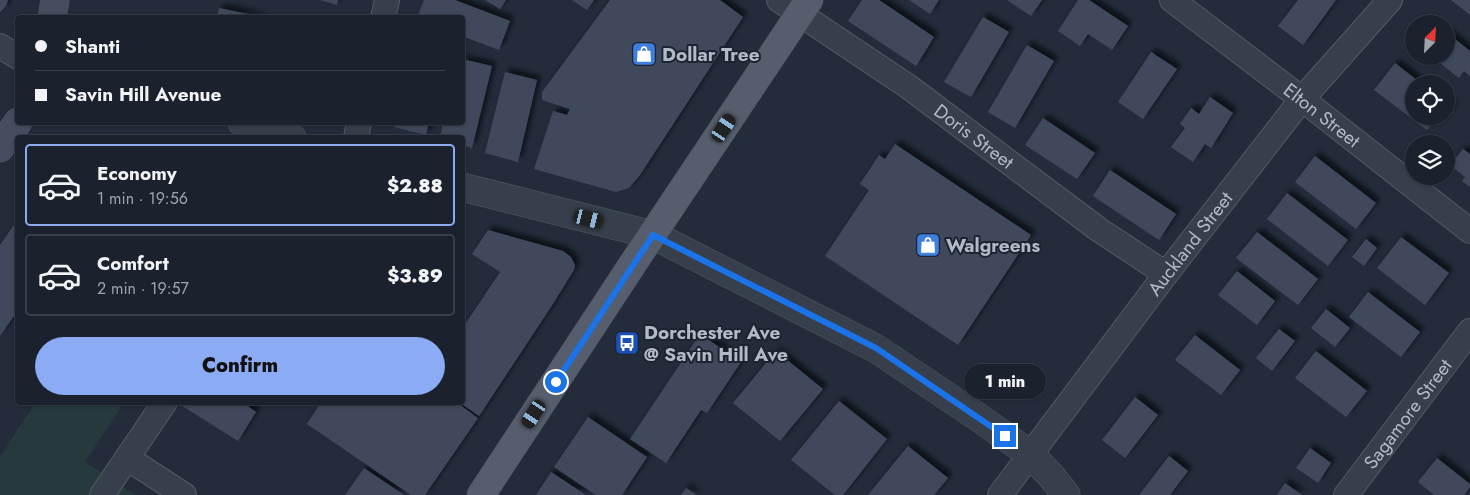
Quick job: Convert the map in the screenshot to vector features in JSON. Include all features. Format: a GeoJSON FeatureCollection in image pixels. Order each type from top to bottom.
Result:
{"type":"FeatureCollection","features":[{"type":"Feature","properties":{"kind":"main road"},"geometry":{"type":"LineString","coordinates":[[52,15],[55,0]]}},
{"type":"Feature","properties":{"kind":"main road"},"geometry":{"type":"LineString","coordinates":[[481,495],[653,235],[796,5]]}},
{"type":"Feature","properties":{"kind":"main road"},"geometry":{"type":"LineString","coordinates":[[0,148],[16,125]]}},
{"type":"Feature","properties":{"kind":"street"},"geometry":{"type":"LineString","coordinates":[[384,15],[387,0]]}},
{"type":"Feature","properties":{"kind":"street","name":"Elton Street"},"geometry":{"type":"LineString","coordinates":[[1172,0],[1470,231]]}},
{"type":"Feature","properties":{"kind":"street","name":"Auckland Street"},"geometry":{"type":"LineString","coordinates":[[1000,495],[1166,274],[1302,99],[1390,0]]}},
{"type":"Feature","properties":{"kind":"street","name":"Doris Street"},"geometry":{"type":"LineString","coordinates":[[796,5],[1098,229],[1166,274]]}},
{"type":"Feature","properties":{"kind":"street"},"geometry":{"type":"LineString","coordinates":[[0,46],[15,55]]}},
{"type":"Feature","properties":{"kind":"street"},"geometry":{"type":"LineString","coordinates":[[251,125],[283,135]]}},
{"type":"Feature","properties":{"kind":"street"},"geometry":{"type":"LineString","coordinates":[[465,188],[653,235],[876,348],[1031,455],[1066,495]]}},
{"type":"Feature","properties":{"kind":"street","name":"Sagamore Street"},"geometry":{"type":"LineString","coordinates":[[1346,495],[1470,331]]}},
{"type":"Feature","properties":{"kind":"street"},"geometry":{"type":"LineString","coordinates":[[102,495],[163,405]]}},
{"type":"Feature","properties":{"kind":"street"},"geometry":{"type":"LineString","coordinates":[[127,458],[184,495]]}},
{"type":"Feature","properties":{"kind":"green space"},"geometry":{"type":"Polygon","coordinates":[[[34,405],[123,405],[85,462],[136,495],[0,495],[0,457],[34,405]]]}},
{"type":"Feature","properties":{"kind":"building"},"geometry":{"type":"Polygon","coordinates":[[[0,0],[8,0],[6,6],[0,12],[0,0]]]}},
{"type":"Feature","properties":{"kind":"building"},"geometry":{"type":"Polygon","coordinates":[[[320,0],[338,0],[337,5],[320,0]]]}},
{"type":"Feature","properties":{"kind":"building"},"geometry":{"type":"Polygon","coordinates":[[[424,0],[455,0],[510,21],[499,50],[465,37],[465,15],[418,15],[424,0]]]}},
{"type":"Feature","properties":{"kind":"building"},"geometry":{"type":"Polygon","coordinates":[[[485,0],[506,0],[500,9],[485,0]]]}},
{"type":"Feature","properties":{"kind":"building"},"geometry":{"type":"Polygon","coordinates":[[[572,0],[594,0],[587,10],[572,0]]]}},
{"type":"Feature","properties":{"kind":"building","name":"Dollar Tree"},"geometry":{"type":"Polygon","coordinates":[[[610,0],[720,0],[743,17],[640,175],[629,188],[616,192],[534,169],[553,111],[567,115],[570,109],[542,100],[542,92],[610,0]]]}},
{"type":"Feature","properties":{"kind":"building"},"geometry":{"type":"Polygon","coordinates":[[[862,0],[879,0],[934,37],[916,66],[848,21],[862,0]]]}},
{"type":"Feature","properties":{"kind":"building"},"geometry":{"type":"Polygon","coordinates":[[[909,0],[939,0],[930,14],[909,0]]]}},
{"type":"Feature","properties":{"kind":"building"},"geometry":{"type":"Polygon","coordinates":[[[1007,0],[1042,0],[1031,16],[1007,0]]]}},
{"type":"Feature","properties":{"kind":"building"},"geometry":{"type":"Polygon","coordinates":[[[1078,0],[1089,0],[1128,26],[1112,50],[1088,34],[1080,46],[1058,31],[1078,0]]]}},
{"type":"Feature","properties":{"kind":"building"},"geometry":{"type":"Polygon","coordinates":[[[1298,0],[1336,0],[1303,45],[1278,26],[1298,0]]]}},
{"type":"Feature","properties":{"kind":"building"},"geometry":{"type":"Polygon","coordinates":[[[1451,0],[1470,0],[1470,15],[1451,0]]]}},
{"type":"Feature","properties":{"kind":"building"},"geometry":{"type":"Polygon","coordinates":[[[219,8],[252,15],[218,15],[219,8]]]}},
{"type":"Feature","properties":{"kind":"building"},"geometry":{"type":"Polygon","coordinates":[[[983,17],[1009,32],[971,97],[944,82],[983,17]]]}},
{"type":"Feature","properties":{"kind":"building"},"geometry":{"type":"Polygon","coordinates":[[[1455,39],[1470,51],[1470,76],[1464,71],[1459,78],[1442,65],[1455,65],[1455,39]]]}},
{"type":"Feature","properties":{"kind":"building"},"geometry":{"type":"Polygon","coordinates":[[[1027,45],[1054,61],[1015,128],[988,112],[1027,45]]]}},
{"type":"Feature","properties":{"kind":"building"},"geometry":{"type":"Polygon","coordinates":[[[1151,52],[1177,69],[1143,119],[1118,102],[1151,52]]]}},
{"type":"Feature","properties":{"kind":"building"},"geometry":{"type":"Polygon","coordinates":[[[465,60],[492,66],[472,148],[465,146],[465,135],[441,135],[442,125],[465,125],[465,60]]]}},
{"type":"Feature","properties":{"kind":"building"},"geometry":{"type":"Polygon","coordinates":[[[1395,63],[1410,75],[1405,75],[1405,113],[1374,90],[1395,63]]]}},
{"type":"Feature","properties":{"kind":"building"},"geometry":{"type":"Polygon","coordinates":[[[505,72],[537,80],[518,162],[485,153],[505,72]]]}},
{"type":"Feature","properties":{"kind":"building"},"geometry":{"type":"Polygon","coordinates":[[[1210,97],[1233,113],[1211,148],[1205,144],[1193,162],[1171,147],[1185,128],[1180,124],[1191,108],[1199,114],[1210,97]]]}},
{"type":"Feature","properties":{"kind":"building"},"geometry":{"type":"Polygon","coordinates":[[[1043,118],[1095,153],[1077,179],[1025,145],[1043,118]]]}},
{"type":"Feature","properties":{"kind":"building"},"geometry":{"type":"Polygon","coordinates":[[[394,125],[428,125],[426,135],[394,127],[394,125]]]}},
{"type":"Feature","properties":{"kind":"building"},"geometry":{"type":"Polygon","coordinates":[[[1420,125],[1431,125],[1427,130],[1420,125]]]}},
{"type":"Feature","properties":{"kind":"building","name":"Walgreens"},"geometry":{"type":"Polygon","coordinates":[[[895,144],[1031,235],[958,345],[825,256],[869,190],[860,184],[879,155],[885,159],[895,144]]]}},
{"type":"Feature","properties":{"kind":"building"},"geometry":{"type":"Polygon","coordinates":[[[1463,149],[1470,154],[1470,187],[1462,181],[1465,177],[1455,169],[1455,159],[1463,149]]]}},
{"type":"Feature","properties":{"kind":"building"},"geometry":{"type":"Polygon","coordinates":[[[1315,156],[1376,203],[1356,229],[1295,182],[1315,156]]]}},
{"type":"Feature","properties":{"kind":"building"},"geometry":{"type":"Polygon","coordinates":[[[1110,170],[1176,214],[1159,240],[1093,196],[1110,170]]]}},
{"type":"Feature","properties":{"kind":"building"},"geometry":{"type":"Polygon","coordinates":[[[1287,193],[1348,240],[1328,266],[1267,219],[1287,193]]]}},
{"type":"Feature","properties":{"kind":"building"},"geometry":{"type":"Polygon","coordinates":[[[15,223],[15,314],[0,336],[0,245],[15,223]]]}},
{"type":"Feature","properties":{"kind":"building"},"geometry":{"type":"Polygon","coordinates":[[[488,230],[563,251],[571,257],[575,265],[574,270],[551,307],[479,416],[463,405],[465,405],[465,324],[500,272],[472,254],[488,230]]]}},
{"type":"Feature","properties":{"kind":"building"},"geometry":{"type":"Polygon","coordinates":[[[1257,232],[1318,279],[1298,305],[1236,258],[1257,232]]]}},
{"type":"Feature","properties":{"kind":"building"},"geometry":{"type":"Polygon","coordinates":[[[1401,237],[1449,273],[1425,305],[1377,268],[1401,237]]]}},
{"type":"Feature","properties":{"kind":"building"},"geometry":{"type":"Polygon","coordinates":[[[1366,239],[1377,248],[1364,266],[1352,257],[1366,239]]]}},
{"type":"Feature","properties":{"kind":"building"},"geometry":{"type":"Polygon","coordinates":[[[1237,271],[1275,301],[1257,325],[1218,295],[1237,271]]]}},
{"type":"Feature","properties":{"kind":"building"},"geometry":{"type":"Polygon","coordinates":[[[1368,292],[1420,332],[1401,357],[1349,317],[1368,292]]]}},
{"type":"Feature","properties":{"kind":"building"},"geometry":{"type":"Polygon","coordinates":[[[1326,309],[1350,328],[1335,347],[1311,328],[1326,309]]]}},
{"type":"Feature","properties":{"kind":"building"},"geometry":{"type":"Polygon","coordinates":[[[1279,329],[1295,341],[1272,371],[1256,358],[1279,329]]]}},
{"type":"Feature","properties":{"kind":"building"},"geometry":{"type":"Polygon","coordinates":[[[700,334],[741,362],[707,413],[701,410],[666,463],[630,439],[700,334]]]}},
{"type":"Feature","properties":{"kind":"building"},"geometry":{"type":"Polygon","coordinates":[[[1195,335],[1240,370],[1221,395],[1175,360],[1195,335]]]}},
{"type":"Feature","properties":{"kind":"building"},"geometry":{"type":"Polygon","coordinates":[[[776,351],[823,389],[780,441],[733,403],[776,351]]]}},
{"type":"Feature","properties":{"kind":"building"},"geometry":{"type":"Polygon","coordinates":[[[1316,351],[1367,391],[1346,417],[1295,378],[1316,351]]]}},
{"type":"Feature","properties":{"kind":"building"},"geometry":{"type":"Polygon","coordinates":[[[1135,397],[1158,415],[1125,458],[1102,440],[1135,397]]]}},
{"type":"Feature","properties":{"kind":"building"},"geometry":{"type":"Polygon","coordinates":[[[839,401],[887,439],[843,495],[835,495],[791,460],[839,401]]]}},
{"type":"Feature","properties":{"kind":"building"},"geometry":{"type":"Polygon","coordinates":[[[181,405],[246,405],[256,412],[238,441],[181,405]]]}},
{"type":"Feature","properties":{"kind":"building"},"geometry":{"type":"Polygon","coordinates":[[[319,405],[460,405],[478,418],[425,495],[411,495],[307,424],[319,405]]]}},
{"type":"Feature","properties":{"kind":"building"},"geometry":{"type":"Polygon","coordinates":[[[588,417],[647,457],[622,495],[596,495],[554,467],[588,417]]]}},
{"type":"Feature","properties":{"kind":"building"},"geometry":{"type":"Polygon","coordinates":[[[908,446],[948,478],[934,495],[868,495],[908,446]]]}},
{"type":"Feature","properties":{"kind":"building"},"geometry":{"type":"Polygon","coordinates":[[[1310,448],[1331,463],[1318,483],[1296,468],[1310,448]]]}},
{"type":"Feature","properties":{"kind":"building"},"geometry":{"type":"Polygon","coordinates":[[[1169,456],[1188,471],[1170,495],[1139,495],[1169,456]]]}},
{"type":"Feature","properties":{"kind":"building"},"geometry":{"type":"Polygon","coordinates":[[[1437,458],[1470,484],[1464,495],[1434,495],[1418,482],[1437,458]]]}},
{"type":"Feature","properties":{"kind":"building"},"geometry":{"type":"Polygon","coordinates":[[[364,468],[404,495],[345,495],[364,468]]]}},
{"type":"Feature","properties":{"kind":"building"},"geometry":{"type":"Polygon","coordinates":[[[551,472],[586,495],[536,495],[551,472]]]}},
{"type":"Feature","properties":{"kind":"building"},"geometry":{"type":"Polygon","coordinates":[[[1285,483],[1302,495],[1277,495],[1285,483]]]}},
{"type":"Feature","properties":{"kind":"building"},"geometry":{"type":"Polygon","coordinates":[[[686,488],[697,495],[681,495],[686,488]]]}},
{"type":"Feature","properties":{"kind":"place","name":"Dollar Tree"},"geometry":{"type":"Point","coordinates":[644,54]}},
{"type":"Feature","properties":{"kind":"place","name":"Walgreens"},"geometry":{"type":"Point","coordinates":[928,245]}},
{"type":"Feature","properties":{"kind":"place","name":"Dorchester Ave @ Savin Hill Ave"},"geometry":{"type":"Point","coordinates":[627,343]}},
{"type":"Feature","properties":{"kind":"route"},"geometry":{"type":"LineString","coordinates":[[556,382],[653,235],[876,348],[1005,436]]}}]}
